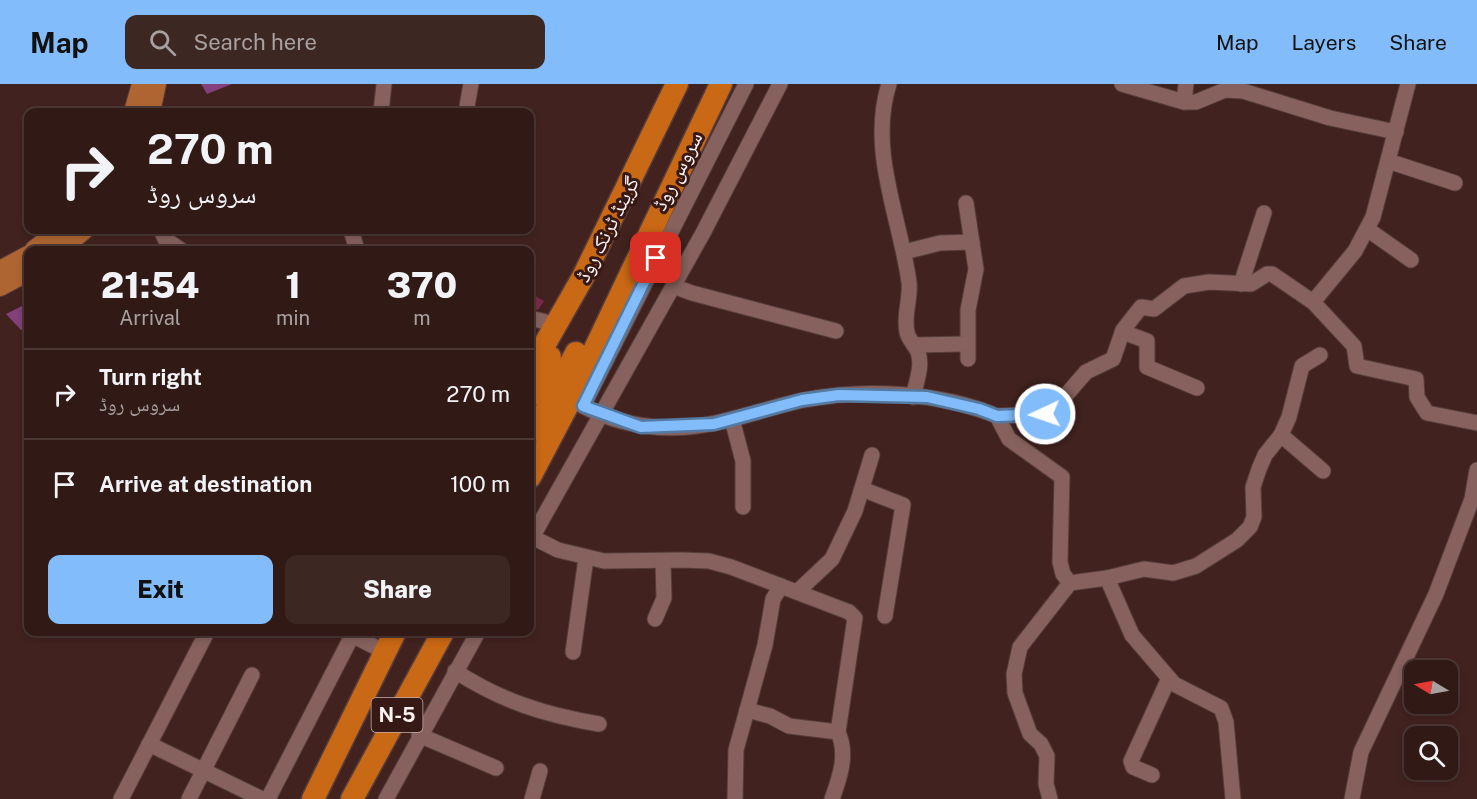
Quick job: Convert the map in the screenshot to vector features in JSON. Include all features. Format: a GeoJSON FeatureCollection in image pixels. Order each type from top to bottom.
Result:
{"type":"FeatureCollection","features":[{"type":"Feature","properties":{"kind":"highway","name":"گرینڈ ٹرنک روڈ"},"geometry":{"type":"LineString","coordinates":[[534,362],[583,278],[677,84]]}},
{"type":"Feature","properties":{"kind":"highway"},"geometry":{"type":"LineString","coordinates":[[534,471],[577,402],[622,292],[721,84]]}},
{"type":"Feature","properties":{"kind":"highway"},"geometry":{"type":"LineString","coordinates":[[534,388],[567,323],[583,278]]}},
{"type":"Feature","properties":{"kind":"highway"},"geometry":{"type":"LineString","coordinates":[[534,430],[589,328],[622,292]]}},
{"type":"Feature","properties":{"kind":"highway"},"geometry":{"type":"LineString","coordinates":[[420,673],[433,636]]}},
{"type":"Feature","properties":{"kind":"highway","name":"N-5"},"geometry":{"type":"LineString","coordinates":[[352,799],[441,636]]}},
{"type":"Feature","properties":{"kind":"highway","name":"N-5"},"geometry":{"type":"LineString","coordinates":[[313,799],[392,640]]}},
{"type":"Feature","properties":{"kind":"main road"},"geometry":{"type":"LineString","coordinates":[[135,108],[142,84]]}},
{"type":"Feature","properties":{"kind":"main road"},"geometry":{"type":"LineString","coordinates":[[151,108],[156,84]]}},
{"type":"Feature","properties":{"kind":"main road"},"geometry":{"type":"LineString","coordinates":[[40,246],[56,234]]}},
{"type":"Feature","properties":{"kind":"main road"},"geometry":{"type":"LineString","coordinates":[[64,246],[78,234]]}},
{"type":"Feature","properties":{"kind":"main road"},"geometry":{"type":"LineString","coordinates":[[0,271],[24,258]]}},
{"type":"Feature","properties":{"kind":"main road"},"geometry":{"type":"LineString","coordinates":[[0,286],[24,273]]}},
{"type":"Feature","properties":{"kind":"street"},"geometry":{"type":"LineString","coordinates":[[381,108],[383,84]]}},
{"type":"Feature","properties":{"kind":"street"},"geometry":{"type":"LineString","coordinates":[[467,108],[471,84]]}},
{"type":"Feature","properties":{"kind":"street","name":"سروس روڈ"},"geometry":{"type":"LineString","coordinates":[[577,402],[746,84]]}},
{"type":"Feature","properties":{"kind":"street"},"geometry":{"type":"LineString","coordinates":[[534,534],[673,285],[780,84]]}},
{"type":"Feature","properties":{"kind":"street"},"geometry":{"type":"LineString","coordinates":[[889,84],[883,111],[887,183],[904,252],[911,296],[906,320],[907,333],[920,362],[913,396]]}},
{"type":"Feature","properties":{"kind":"street"},"geometry":{"type":"LineString","coordinates":[[1122,84],[1184,102],[1196,102],[1225,90],[1243,91],[1330,118],[1395,132]]}},
{"type":"Feature","properties":{"kind":"street"},"geometry":{"type":"LineString","coordinates":[[1184,102],[1186,84]]}},
{"type":"Feature","properties":{"kind":"street"},"geometry":{"type":"LineString","coordinates":[[1313,302],[1355,251],[1373,217],[1408,84]]}},
{"type":"Feature","properties":{"kind":"street"},"geometry":{"type":"LineString","coordinates":[[1388,161],[1455,183]]}},
{"type":"Feature","properties":{"kind":"street"},"geometry":{"type":"LineString","coordinates":[[914,345],[967,352],[976,268],[966,203]]}},
{"type":"Feature","properties":{"kind":"street"},"geometry":{"type":"LineString","coordinates":[[1241,284],[1264,213]]}},
{"type":"Feature","properties":{"kind":"street"},"geometry":{"type":"LineString","coordinates":[[1367,228],[1411,260]]}},
{"type":"Feature","properties":{"kind":"street"},"geometry":{"type":"LineString","coordinates":[[163,234],[176,246]]}},
{"type":"Feature","properties":{"kind":"street"},"geometry":{"type":"LineString","coordinates":[[904,252],[940,243],[972,242]]}},
{"type":"Feature","properties":{"kind":"street"},"geometry":{"type":"LineString","coordinates":[[577,402],[601,414],[641,427],[714,424],[802,400],[839,395],[913,396],[979,409],[997,416],[1045,414],[1054,409],[1086,372],[1113,359],[1123,332],[1141,307],[1154,309],[1184,286],[1209,282],[1251,284],[1267,274],[1272,274],[1313,302],[1354,346],[1357,366],[1416,379],[1417,397],[1427,413],[1477,423]]}},
{"type":"Feature","properties":{"kind":"street"},"geometry":{"type":"LineString","coordinates":[[673,285],[692,293],[836,331]]}},
{"type":"Feature","properties":{"kind":"street"},"geometry":{"type":"LineString","coordinates":[[534,319],[554,324]]}},
{"type":"Feature","properties":{"kind":"street"},"geometry":{"type":"LineString","coordinates":[[1123,332],[1147,341],[1147,367],[1197,388]]}},
{"type":"Feature","properties":{"kind":"street"},"geometry":{"type":"LineString","coordinates":[[1050,799],[1046,784],[1047,756],[1030,734],[1014,693],[1014,674],[1020,647],[1070,582],[1107,578],[1143,569],[1173,573],[1196,566],[1236,540],[1250,527],[1254,518],[1253,487],[1259,469],[1265,455],[1281,435],[1296,396],[1302,366],[1320,355]]}},
{"type":"Feature","properties":{"kind":"street"},"geometry":{"type":"LineString","coordinates":[[997,416],[1009,439],[1062,477],[1060,562],[1070,582]]}},
{"type":"Feature","properties":{"kind":"street"},"geometry":{"type":"LineString","coordinates":[[732,419],[741,446],[743,507]]}},
{"type":"Feature","properties":{"kind":"street"},"geometry":{"type":"LineString","coordinates":[[1281,435],[1323,471]]}},
{"type":"Feature","properties":{"kind":"street"},"geometry":{"type":"LineString","coordinates":[[797,592],[832,559],[862,489],[872,455]]}},
{"type":"Feature","properties":{"kind":"street"},"geometry":{"type":"LineString","coordinates":[[1352,799],[1361,752],[1436,594],[1474,504],[1477,470]]}},
{"type":"Feature","properties":{"kind":"street"},"geometry":{"type":"LineString","coordinates":[[862,489],[903,505],[885,616]]}},
{"type":"Feature","properties":{"kind":"street"},"geometry":{"type":"LineString","coordinates":[[534,540],[586,558],[635,562],[709,561],[731,567],[849,612],[855,618],[838,732],[843,742],[843,757],[840,776],[832,799]]}},
{"type":"Feature","properties":{"kind":"street"},"geometry":{"type":"LineString","coordinates":[[573,652],[586,558]]}},
{"type":"Feature","properties":{"kind":"street"},"geometry":{"type":"LineString","coordinates":[[655,619],[664,598],[663,561]]}},
{"type":"Feature","properties":{"kind":"street"},"geometry":{"type":"LineString","coordinates":[[1107,578],[1132,635],[1174,684],[1221,708],[1226,722],[1233,799]]}},
{"type":"Feature","properties":{"kind":"street"},"geometry":{"type":"LineString","coordinates":[[735,799],[736,750],[765,645],[770,611],[781,586]]}},
{"type":"Feature","properties":{"kind":"street"},"geometry":{"type":"LineString","coordinates":[[121,799],[205,636]]}},
{"type":"Feature","properties":{"kind":"street"},"geometry":{"type":"LineString","coordinates":[[268,799],[349,636]]}},
{"type":"Feature","properties":{"kind":"street"},"geometry":{"type":"LineString","coordinates":[[372,636],[392,640]]}},
{"type":"Feature","properties":{"kind":"street"},"geometry":{"type":"LineString","coordinates":[[386,799],[418,736],[476,636]]}},
{"type":"Feature","properties":{"kind":"street"},"geometry":{"type":"LineString","coordinates":[[455,671],[489,692],[519,704],[567,718],[599,724]]}},
{"type":"Feature","properties":{"kind":"street"},"geometry":{"type":"LineString","coordinates":[[189,799],[252,675]]}},
{"type":"Feature","properties":{"kind":"street"},"geometry":{"type":"LineString","coordinates":[[1152,775],[1133,767],[1131,762],[1169,678]]}},
{"type":"Feature","properties":{"kind":"street"},"geometry":{"type":"LineString","coordinates":[[747,710],[770,716],[789,726],[838,732]]}},
{"type":"Feature","properties":{"kind":"street"},"geometry":{"type":"LineString","coordinates":[[393,723],[418,736],[496,768]]}},
{"type":"Feature","properties":{"kind":"street"},"geometry":{"type":"LineString","coordinates":[[149,744],[262,799]]}},
{"type":"Feature","properties":{"kind":"street"},"geometry":{"type":"LineString","coordinates":[[532,799],[540,771]]}},
{"type":"Feature","properties":{"kind":"shaded area"},"geometry":{"type":"Polygon","coordinates":[[[201,84],[232,84],[207,94],[201,84]]]}},
{"type":"Feature","properties":{"kind":"shaded area"},"geometry":{"type":"Polygon","coordinates":[[[24,305],[24,330],[21,330],[6,314],[24,305]]]}},
{"type":"Feature","properties":{"kind":"building"},"geometry":{"type":"Polygon","coordinates":[[[534,295],[544,301],[538,310],[534,310],[534,295]]]}},
{"type":"Feature","properties":{"kind":"route"},"geometry":{"type":"LineString","coordinates":[[656,258],[583,406],[594,411],[641,427],[667,428],[714,424],[802,400],[839,395],[927,397],[979,409],[997,416],[1045,414]]}}]}
